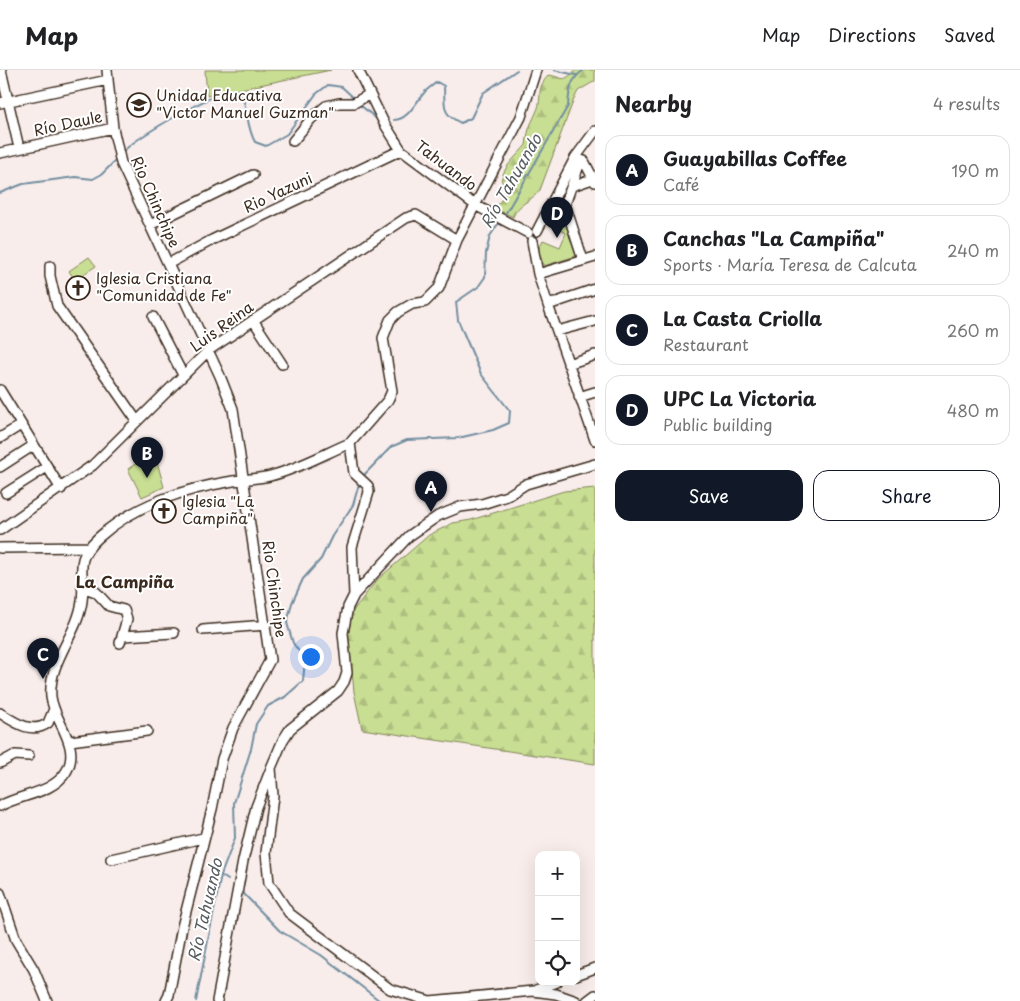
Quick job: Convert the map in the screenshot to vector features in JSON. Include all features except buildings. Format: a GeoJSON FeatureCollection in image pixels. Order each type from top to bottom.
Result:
{"type":"FeatureCollection","features":[{"type":"Feature","properties":{"kind":"street"},"geometry":{"type":"LineString","coordinates":[[1,70],[4,102],[19,148]]}},
{"type":"Feature","properties":{"kind":"street","name":"Tahuando"},"geometry":{"type":"LineString","coordinates":[[358,70],[384,123],[402,150],[477,207],[532,235]]}},
{"type":"Feature","properties":{"kind":"street"},"geometry":{"type":"LineString","coordinates":[[0,806],[46,788],[59,780],[66,771],[70,761],[70,741],[54,709],[51,696],[52,678],[79,613],[82,599],[82,560],[90,547],[107,531],[154,502],[207,487],[271,476],[302,466],[350,443],[388,400],[392,391],[383,338],[390,320],[398,312],[412,304],[425,302],[439,288],[457,240],[477,207],[521,117],[535,73]]}},
{"type":"Feature","properties":{"kind":"street"},"geometry":{"type":"LineString","coordinates":[[4,102],[107,75]]}},
{"type":"Feature","properties":{"kind":"street","name":"Rio Chinchipe"},"geometry":{"type":"LineString","coordinates":[[107,75],[113,128],[121,164],[208,350],[233,409],[242,481],[270,660],[232,728],[222,758],[212,809],[203,838],[169,995],[166,1001]]}},
{"type":"Feature","properties":{"kind":"street"},"geometry":{"type":"LineString","coordinates":[[293,141],[311,119],[326,106],[354,103],[370,94]]}},
{"type":"Feature","properties":{"kind":"street","name":"Río Daule"},"geometry":{"type":"LineString","coordinates":[[0,153],[113,128]]}},
{"type":"Feature","properties":{"kind":"street"},"geometry":{"type":"LineString","coordinates":[[594,434],[579,397],[538,274],[532,235],[595,131]]}},
{"type":"Feature","properties":{"kind":"street","name":"Rio Yazuni"},"geometry":{"type":"LineString","coordinates":[[168,264],[212,240],[402,150]]}},
{"type":"Feature","properties":{"kind":"street"},"geometry":{"type":"LineString","coordinates":[[572,186],[595,180],[578,159]]}},
{"type":"Feature","properties":{"kind":"street"},"geometry":{"type":"LineString","coordinates":[[578,159],[572,186],[565,204],[583,260]]}},
{"type":"Feature","properties":{"kind":"street"},"geometry":{"type":"LineString","coordinates":[[150,225],[253,175]]}},
{"type":"Feature","properties":{"kind":"street","name":"Luis Reina"},"geometry":{"type":"LineString","coordinates":[[0,530],[93,465],[208,350],[411,216],[416,216],[457,240]]}},
{"type":"Feature","properties":{"kind":"street"},"geometry":{"type":"LineString","coordinates":[[538,274],[595,257]]}},
{"type":"Feature","properties":{"kind":"street"},"geometry":{"type":"LineString","coordinates":[[50,266],[50,276],[58,306],[137,421]]}},
{"type":"Feature","properties":{"kind":"street"},"geometry":{"type":"LineString","coordinates":[[548,305],[595,289]]}},
{"type":"Feature","properties":{"kind":"street"},"geometry":{"type":"LineString","coordinates":[[153,317],[183,375]]}},
{"type":"Feature","properties":{"kind":"street"},"geometry":{"type":"LineString","coordinates":[[253,320],[282,364]]}},
{"type":"Feature","properties":{"kind":"street"},"geometry":{"type":"LineString","coordinates":[[557,331],[595,321]]}},
{"type":"Feature","properties":{"kind":"street"},"geometry":{"type":"LineString","coordinates":[[568,364],[595,355]]}},
{"type":"Feature","properties":{"kind":"street"},"geometry":{"type":"LineString","coordinates":[[0,390],[61,488]]}},
{"type":"Feature","properties":{"kind":"street"},"geometry":{"type":"LineString","coordinates":[[579,397],[595,392]]}},
{"type":"Feature","properties":{"kind":"street"},"geometry":{"type":"LineString","coordinates":[[0,438],[22,425]]}},
{"type":"Feature","properties":{"kind":"street"},"geometry":{"type":"LineString","coordinates":[[350,443],[354,473],[368,486],[369,492],[352,547],[354,595]]}},
{"type":"Feature","properties":{"kind":"street"},"geometry":{"type":"LineString","coordinates":[[0,467],[34,445]]}},
{"type":"Feature","properties":{"kind":"street"},"geometry":{"type":"LineString","coordinates":[[216,1001],[243,861],[256,807],[283,740],[290,729],[338,691],[344,682],[347,672],[342,633],[348,607],[354,595],[409,536],[438,516],[460,507],[506,496],[526,484],[595,464]]}},
{"type":"Feature","properties":{"kind":"street"},"geometry":{"type":"LineString","coordinates":[[6,493],[47,467]]}},
{"type":"Feature","properties":{"kind":"street"},"geometry":{"type":"LineString","coordinates":[[0,548],[90,547]]}},
{"type":"Feature","properties":{"kind":"street"},"geometry":{"type":"LineString","coordinates":[[82,586],[96,592],[110,606],[124,610],[127,619],[121,639],[174,633]]}},
{"type":"Feature","properties":{"kind":"street"},"geometry":{"type":"LineString","coordinates":[[203,630],[266,625]]}},
{"type":"Feature","properties":{"kind":"street"},"geometry":{"type":"LineString","coordinates":[[0,713],[16,724],[28,728],[38,728],[48,723],[54,709]]}},
{"type":"Feature","properties":{"kind":"street"},"geometry":{"type":"LineString","coordinates":[[70,741],[147,731]]}},
{"type":"Feature","properties":{"kind":"street"},"geometry":{"type":"LineString","coordinates":[[0,763],[15,756],[29,756]]}},
{"type":"Feature","properties":{"kind":"street"},"geometry":{"type":"LineString","coordinates":[[271,768],[273,796],[266,853],[269,883],[289,913],[390,989],[430,1001],[533,991],[556,994],[576,1001]]}},
{"type":"Feature","properties":{"kind":"street"},"geometry":{"type":"LineString","coordinates":[[111,859],[203,838]]}},
{"type":"Feature","properties":{"kind":"street"},"geometry":{"type":"LineString","coordinates":[[0,893],[16,940],[34,970],[47,1001]]}},
{"type":"Feature","properties":{"kind":"street"},"geometry":{"type":"LineString","coordinates":[[580,974],[595,968]]}},
{"type":"Feature","properties":{"kind":"street"},"geometry":{"type":"LineString","coordinates":[[533,991],[546,986]]}},
{"type":"Feature","properties":{"kind":"street"},"geometry":{"type":"LineString","coordinates":[[587,1001],[595,995]]}},
{"type":"Feature","properties":{"kind":"green space"},"geometry":{"type":"Polygon","coordinates":[[[205,70],[331,70],[207,96],[205,70]]]}},
{"type":"Feature","properties":{"kind":"green space"},"geometry":{"type":"Polygon","coordinates":[[[576,70],[595,70],[595,81],[578,91],[540,190],[521,205],[513,217],[494,208],[504,194],[505,188],[501,180],[504,172],[526,145],[529,129],[538,108],[542,84],[549,75],[566,78],[576,70]]]}},
{"type":"Feature","properties":{"kind":"green space"},"geometry":{"type":"Polygon","coordinates":[[[559,204],[576,256],[544,266],[538,250],[543,240],[560,247],[566,233],[549,225],[559,204]]]}},
{"type":"Feature","properties":{"kind":"green space"},"geometry":{"type":"Polygon","coordinates":[[[89,257],[96,266],[75,280],[69,271],[89,257]]]}},
{"type":"Feature","properties":{"kind":"green space"},"geometry":{"type":"Polygon","coordinates":[[[154,451],[164,487],[142,497],[128,469],[154,451]]]}},
{"type":"Feature","properties":{"kind":"green space"},"geometry":{"type":"Polygon","coordinates":[[[595,488],[595,764],[362,729],[354,692],[348,631],[352,612],[377,580],[429,535],[453,523],[471,520],[564,491],[595,488]]]}},
{"type":"Feature","properties":{"kind":"waterway"},"geometry":{"type":"LineString","coordinates":[[394,120],[407,114],[425,92],[437,82],[444,86],[445,109],[447,113],[461,123],[471,118],[483,93],[517,70]]}},
{"type":"Feature","properties":{"kind":"waterway"},"geometry":{"type":"LineString","coordinates":[[554,70],[576,75]]}},
{"type":"Feature","properties":{"kind":"waterway","name":"Río Tahuando"},"geometry":{"type":"LineString","coordinates":[[503,218],[568,106],[573,81],[584,70]]}},
{"type":"Feature","properties":{"kind":"waterway"},"geometry":{"type":"LineString","coordinates":[[124,151],[141,137],[171,119],[202,102],[223,94],[242,96],[252,137],[255,142],[266,146],[287,134],[316,94],[328,85],[342,87],[355,99]]}},
{"type":"Feature","properties":{"kind":"waterway"},"geometry":{"type":"LineString","coordinates":[[359,104],[378,120]]}},
{"type":"Feature","properties":{"kind":"waterway"},"geometry":{"type":"LineString","coordinates":[[0,193],[23,184],[75,177],[93,179],[102,174],[116,160]]}},
{"type":"Feature","properties":{"kind":"waterway","name":"Río Tahuando"},"geometry":{"type":"LineString","coordinates":[[364,475],[391,447],[407,440],[458,438],[493,430],[509,423],[510,411],[481,374],[458,320],[456,302],[478,287],[485,277],[486,253],[490,236],[500,221]]}},
{"type":"Feature","properties":{"kind":"waterway","name":"Río Tahuando"},"geometry":{"type":"LineString","coordinates":[[196,1001],[221,875],[235,838],[234,803],[251,749],[256,724],[268,706],[285,697],[303,681],[305,660],[293,643],[287,623],[292,603],[303,579],[321,559],[332,536],[353,505],[359,484]]}},
{"type":"Feature","properties":{"kind":"waterway"},"geometry":{"type":"LineString","coordinates":[[222,876],[228,880]]}},
{"type":"Feature","properties":{"kind":"waterway"},"geometry":{"type":"LineString","coordinates":[[240,890],[280,931],[321,955],[380,1001]]}},
{"type":"Feature","properties":{"kind":"place","name":"Unidad Educativa \"Victor Manuel Guzman\""},"geometry":{"type":"Point","coordinates":[139,105]}},
{"type":"Feature","properties":{"kind":"place","name":"UPC La Victoria"},"geometry":{"type":"Point","coordinates":[557,238]}},
{"type":"Feature","properties":{"kind":"place","name":"Iglesia Cristiana \"Comunidad de Fe\""},"geometry":{"type":"Point","coordinates":[78,288]}},
{"type":"Feature","properties":{"kind":"place","name":"Canchas \"La Campiña\""},"geometry":{"type":"Point","coordinates":[147,478]}},
{"type":"Feature","properties":{"kind":"place","name":"Iglesia \"La Campiña\""},"geometry":{"type":"Point","coordinates":[164,511]}},
{"type":"Feature","properties":{"kind":"place","name":"Guayabillas Coffee"},"geometry":{"type":"Point","coordinates":[431,512]}},
{"type":"Feature","properties":{"kind":"place","name":"La Casta Criolla"},"geometry":{"type":"Point","coordinates":[43,679]}},
{"type":"Feature","properties":{"kind":"district","name":"La Campiña"},"geometry":{"type":"Point","coordinates":[125,582]}}]}
